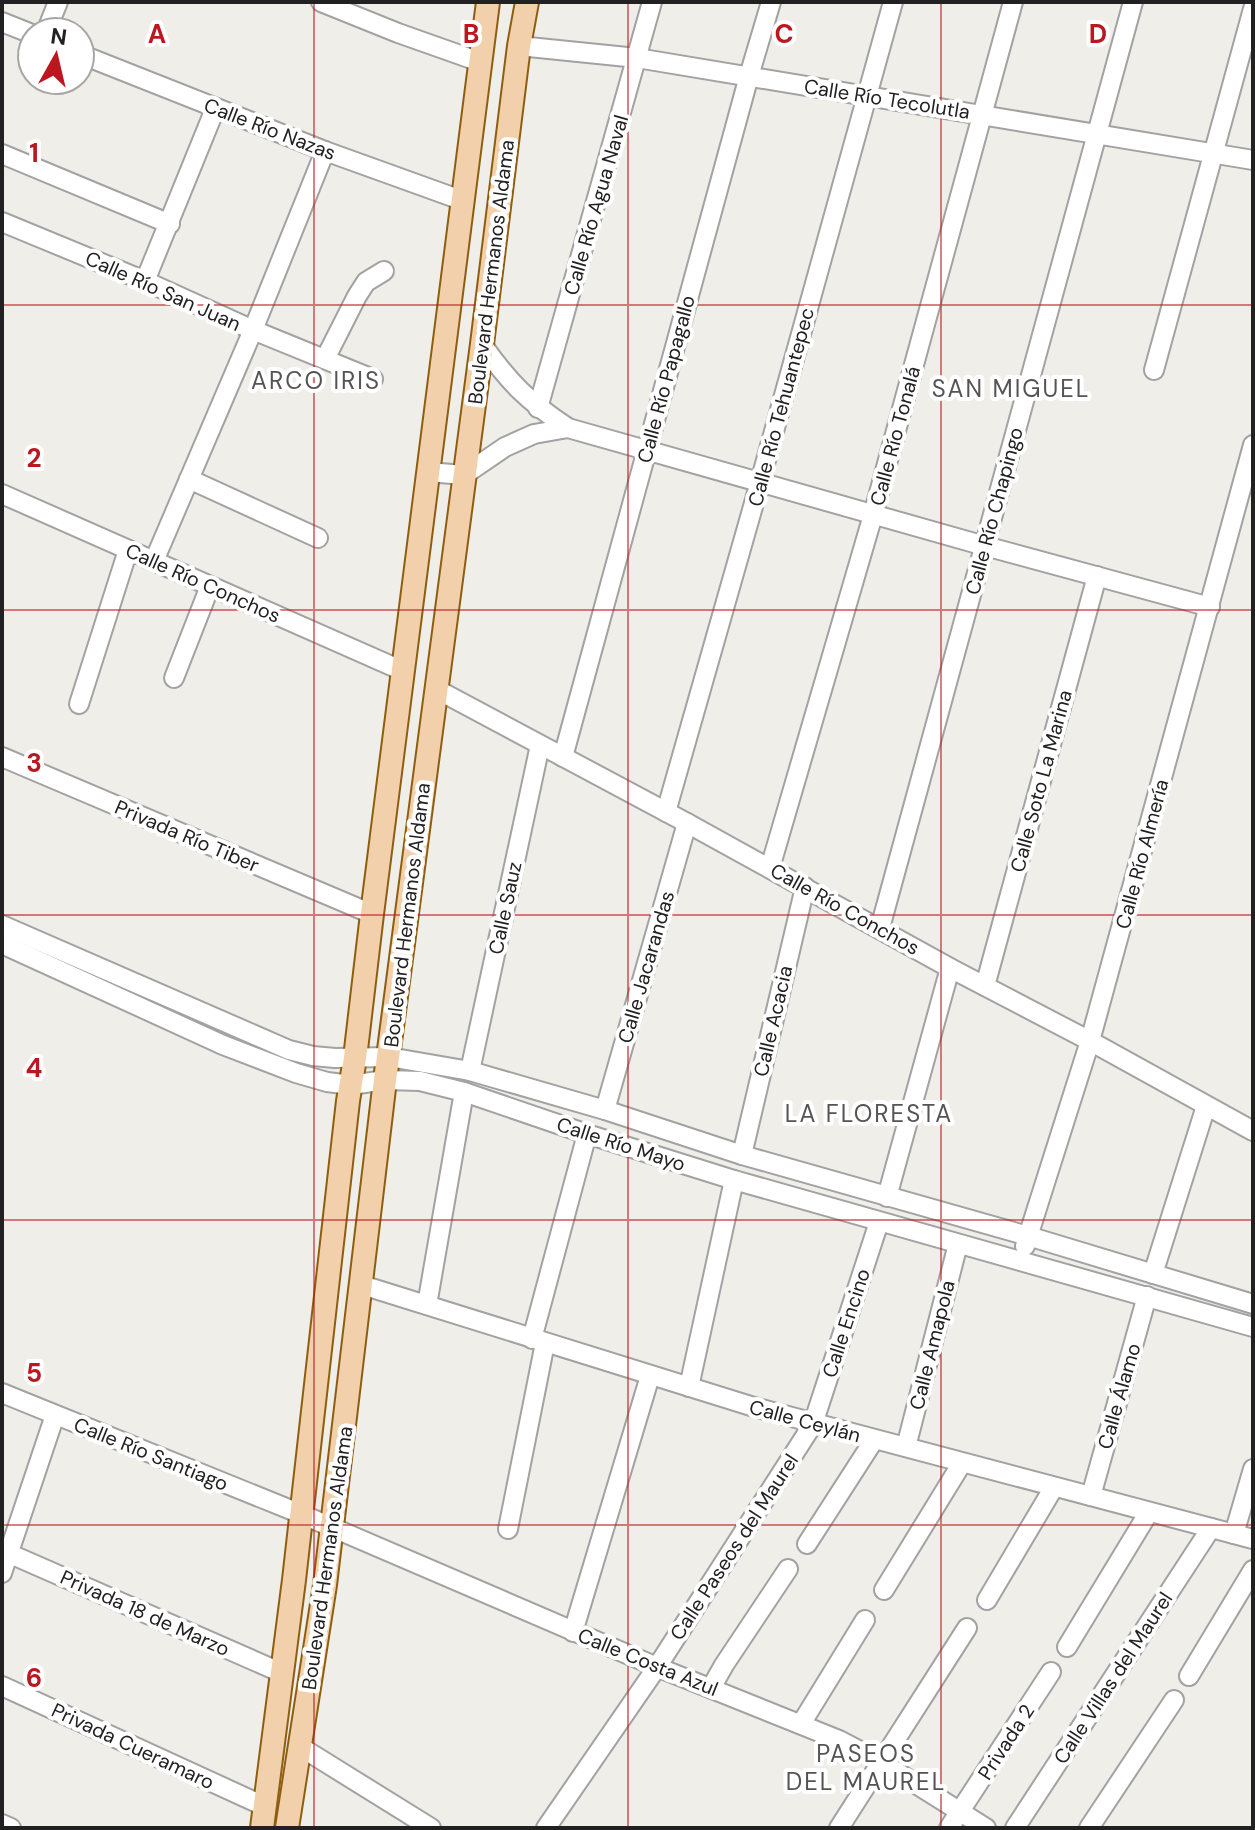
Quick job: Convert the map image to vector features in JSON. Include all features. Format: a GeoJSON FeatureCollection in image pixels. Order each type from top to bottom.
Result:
{"type":"FeatureCollection","features":[{"type":"Feature","properties":{"kind":"main road","name":"Boulevard Hermanos Aldama"},"geometry":{"type":"LineString","coordinates":[[263,1817],[372,914],[488,2]]}},
{"type":"Feature","properties":{"kind":"main road","name":"Boulevard Hermanos Aldama"},"geometry":{"type":"LineString","coordinates":[[287,1828],[323,1600],[385,1080],[527,2]]}},
{"type":"Feature","properties":{"kind":"street"},"geometry":{"type":"LineString","coordinates":[[321,2],[480,62]]}},
{"type":"Feature","properties":{"kind":"street","name":"Calle Río Agua Naval"},"geometry":{"type":"LineString","coordinates":[[538,408],[652,2]]}},
{"type":"Feature","properties":{"kind":"street","name":"Calle Río Papagallo"},"geometry":{"type":"LineString","coordinates":[[563,757],[771,2]]}},
{"type":"Feature","properties":{"kind":"street","name":"Calle Río Tehuantepec"},"geometry":{"type":"LineString","coordinates":[[666,812],[893,2]]}},
{"type":"Feature","properties":{"kind":"street","name":"Calle Río Tonalá"},"geometry":{"type":"LineString","coordinates":[[770,868],[873,515],[1013,2]]}},
{"type":"Feature","properties":{"kind":"street","name":"Calle Río Chapingo"},"geometry":{"type":"LineString","coordinates":[[880,928],[1133,2]]}},
{"type":"Feature","properties":{"kind":"street"},"geometry":{"type":"LineString","coordinates":[[1154,370],[1253,9]]}},
{"type":"Feature","properties":{"kind":"street","name":"Calle Río Tecolutla"},"geometry":{"type":"LineString","coordinates":[[519,46],[637,58],[1253,160]]}},
{"type":"Feature","properties":{"kind":"street","name":"Calle Río Nazas"},"geometry":{"type":"LineString","coordinates":[[96,61],[215,109],[461,200]]}},
{"type":"Feature","properties":{"kind":"street"},"geometry":{"type":"LineString","coordinates":[[145,281],[215,109]]}},
{"type":"Feature","properties":{"kind":"street"},"geometry":{"type":"LineString","coordinates":[[154,561],[253,330],[325,151]]}},
{"type":"Feature","properties":{"kind":"street"},"geometry":{"type":"LineString","coordinates":[[2,154],[170,224]]}},
{"type":"Feature","properties":{"kind":"street","name":"Calle Río San Juan"},"geometry":{"type":"LineString","coordinates":[[2,222],[373,379]]}},
{"type":"Feature","properties":{"kind":"street"},"geometry":{"type":"LineString","coordinates":[[325,359],[366,282],[384,271]]}},
{"type":"Feature","properties":{"kind":"street"},"geometry":{"type":"LineString","coordinates":[[482,344],[520,392],[568,428],[1210,607]]}},
{"type":"Feature","properties":{"kind":"street"},"geometry":{"type":"LineString","coordinates":[[428,472],[464,475],[505,447],[534,434],[568,428]]}},
{"type":"Feature","properties":{"kind":"street","name":"Calle Río Almería"},"geometry":{"type":"LineString","coordinates":[[1020,1260],[1090,1041],[1253,445]]}},
{"type":"Feature","properties":{"kind":"street"},"geometry":{"type":"LineString","coordinates":[[189,479],[318,538]]}},
{"type":"Feature","properties":{"kind":"street","name":"Calle Río Conchos"},"geometry":{"type":"LineString","coordinates":[[2,494],[403,671]]}},
{"type":"Feature","properties":{"kind":"street"},"geometry":{"type":"LineString","coordinates":[[79,704],[128,550]]}},
{"type":"Feature","properties":{"kind":"street","name":"Calle Soto La Marina"},"geometry":{"type":"LineString","coordinates":[[985,986],[1097,576]]}},
{"type":"Feature","properties":{"kind":"street"},"geometry":{"type":"LineString","coordinates":[[174,678],[210,586]]}},
{"type":"Feature","properties":{"kind":"street","name":"Calle Río Conchos"},"geometry":{"type":"LineString","coordinates":[[436,689],[1253,1131]]}},
{"type":"Feature","properties":{"kind":"street","name":"Calle Sauz"},"geometry":{"type":"LineString","coordinates":[[470,1071],[540,745]]}},
{"type":"Feature","properties":{"kind":"street","name":"Privada Río Tiber"},"geometry":{"type":"LineString","coordinates":[[2,757],[372,914]]}},
{"type":"Feature","properties":{"kind":"street","name":"Calle Jacarandas"},"geometry":{"type":"LineString","coordinates":[[605,1110],[687,823]]}},
{"type":"Feature","properties":{"kind":"street","name":"Calle Acacia"},"geometry":{"type":"LineString","coordinates":[[742,1155],[805,887]]}},
{"type":"Feature","properties":{"kind":"street","name":"Calle Río Mayo"},"geometry":{"type":"LineString","coordinates":[[2,925],[289,1050],[313,1056],[389,1057],[470,1071],[605,1110],[742,1155],[1253,1304]]}},
{"type":"Feature","properties":{"kind":"street","name":"Calle Río Mayo"},"geometry":{"type":"LineString","coordinates":[[2,944],[223,1045],[296,1073],[351,1085],[385,1080],[420,1081],[464,1092],[734,1180],[1253,1327]]}},
{"type":"Feature","properties":{"kind":"street"},"geometry":{"type":"LineString","coordinates":[[887,1197],[950,968]]}},
{"type":"Feature","properties":{"kind":"street"},"geometry":{"type":"LineString","coordinates":[[223,1045],[232,1026]]}},
{"type":"Feature","properties":{"kind":"street"},"geometry":{"type":"LineString","coordinates":[[427,1305],[464,1092]]}},
{"type":"Feature","properties":{"kind":"street"},"geometry":{"type":"LineString","coordinates":[[1153,1274],[1206,1106]]}},
{"type":"Feature","properties":{"kind":"street"},"geometry":{"type":"LineString","coordinates":[[508,1529],[538,1341],[587,1134]]}},
{"type":"Feature","properties":{"kind":"street"},"geometry":{"type":"LineString","coordinates":[[689,1387],[734,1180]]}},
{"type":"Feature","properties":{"kind":"street","name":"Calle Encino"},"geometry":{"type":"LineString","coordinates":[[813,1424],[879,1222]]}},
{"type":"Feature","properties":{"kind":"street","name":"Calle Amapola"},"geometry":{"type":"LineString","coordinates":[[906,1447],[958,1244]]}},
{"type":"Feature","properties":{"kind":"street","name":"Calle Ceylán"},"geometry":{"type":"LineString","coordinates":[[362,1285],[813,1424],[1253,1539]]}},
{"type":"Feature","properties":{"kind":"street","name":"Calle Álamo"},"geometry":{"type":"LineString","coordinates":[[1091,1496],[1147,1296]]}},
{"type":"Feature","properties":{"kind":"street"},"geometry":{"type":"LineString","coordinates":[[573,1632],[650,1376]]}},
{"type":"Feature","properties":{"kind":"street","name":"Calle Río Santiago"},"geometry":{"type":"LineString","coordinates":[[2,1393],[301,1514]]}},
{"type":"Feature","properties":{"kind":"street"},"geometry":{"type":"LineString","coordinates":[[2,1573],[55,1415]]}},
{"type":"Feature","properties":{"kind":"street","name":"Calle Paseos del Maurel"},"geometry":{"type":"LineString","coordinates":[[546,1828],[657,1667],[813,1424]]}},
{"type":"Feature","properties":{"kind":"street"},"geometry":{"type":"LineString","coordinates":[[807,1544],[874,1440]]}},
{"type":"Feature","properties":{"kind":"street"},"geometry":{"type":"LineString","coordinates":[[884,1590],[962,1463]]}},
{"type":"Feature","properties":{"kind":"street"},"geometry":{"type":"LineString","coordinates":[[1234,1534],[1253,1469]]}},
{"type":"Feature","properties":{"kind":"street"},"geometry":{"type":"LineString","coordinates":[[987,1600],[1054,1487]]}},
{"type":"Feature","properties":{"kind":"street"},"geometry":{"type":"LineString","coordinates":[[1067,1647],[1149,1512]]}},
{"type":"Feature","properties":{"kind":"street","name":"Calle Costa Azul"},"geometry":{"type":"LineString","coordinates":[[301,1514],[573,1632],[839,1740],[881,1762],[986,1828]]}},
{"type":"Feature","properties":{"kind":"street","name":"Calle Villas del Maurel"},"geometry":{"type":"LineString","coordinates":[[1015,1828],[1211,1528]]}},
{"type":"Feature","properties":{"kind":"street","name":"Privada 18 de Marzo"},"geometry":{"type":"LineString","coordinates":[[8,1553],[282,1673]]}},
{"type":"Feature","properties":{"kind":"street"},"geometry":{"type":"LineString","coordinates":[[711,1688],[788,1569]]}},
{"type":"Feature","properties":{"kind":"street"},"geometry":{"type":"LineString","coordinates":[[1189,1676],[1253,1570]]}},
{"type":"Feature","properties":{"kind":"street"},"geometry":{"type":"LineString","coordinates":[[801,1724],[865,1620]]}},
{"type":"Feature","properties":{"kind":"street"},"geometry":{"type":"LineString","coordinates":[[839,1828],[967,1628]]}},
{"type":"Feature","properties":{"kind":"street","name":"Privada 2"},"geometry":{"type":"LineString","coordinates":[[949,1828],[1051,1672]]}},
{"type":"Feature","properties":{"kind":"street","name":"Privada Cueramaro"},"geometry":{"type":"LineString","coordinates":[[2,1686],[263,1817]]}},
{"type":"Feature","properties":{"kind":"street"},"geometry":{"type":"LineString","coordinates":[[1089,1828],[1174,1700]]}},
{"type":"Feature","properties":{"kind":"street"},"geometry":{"type":"LineString","coordinates":[[299,1746],[431,1828]]}},
{"type":"Feature","properties":{"kind":"street"},"geometry":{"type":"LineString","coordinates":[[2,1824],[11,1828]]}},
{"type":"Feature","properties":{"kind":"district","name":"ARCO IRIS"},"geometry":{"type":"Point","coordinates":[316,381]}},
{"type":"Feature","properties":{"kind":"district","name":"SAN MIGUEL"},"geometry":{"type":"Point","coordinates":[1011,389]}},
{"type":"Feature","properties":{"kind":"district","name":"LA FLORESTA"},"geometry":{"type":"Point","coordinates":[869,1114]}},
{"type":"Feature","properties":{"kind":"district","name":"PASEOS DEL MAUREL"},"geometry":{"type":"Point","coordinates":[866,1768]}}]}
